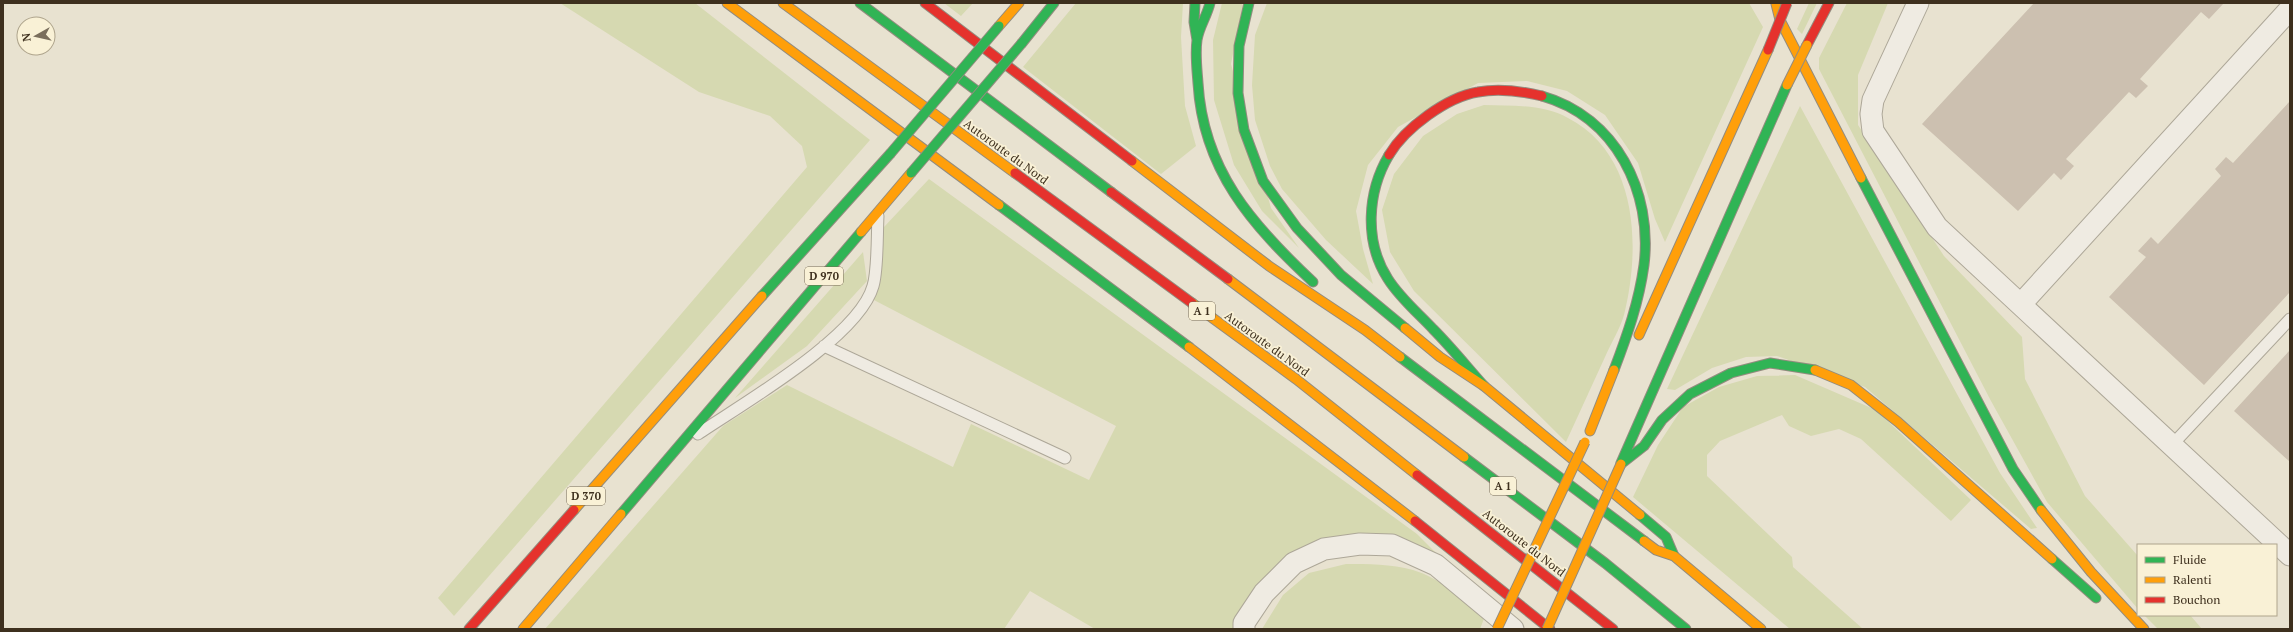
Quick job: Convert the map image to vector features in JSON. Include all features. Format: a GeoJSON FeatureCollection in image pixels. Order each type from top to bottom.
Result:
{"type":"FeatureCollection","features":[{"type":"Feature","properties":{"kind":"main road"},"geometry":{"type":"LineString","coordinates":[[727,3],[1276,413],[1435,534],[1550,629]]}},
{"type":"Feature","properties":{"kind":"main road","name":"Autoroute du Nord"},"geometry":{"type":"LineString","coordinates":[[783,3],[1296,379],[1614,629]]}},
{"type":"Feature","properties":{"kind":"main road","name":"A 1"},"geometry":{"type":"LineString","coordinates":[[860,3],[1605,563],[1686,629]]}},
{"type":"Feature","properties":{"kind":"main road"},"geometry":{"type":"LineString","coordinates":[[925,3],[1269,266],[1365,330],[1656,550],[1674,556],[1761,629]]}},
{"type":"Feature","properties":{"kind":"main road","name":"D 970"},"geometry":{"type":"LineString","coordinates":[[703,363],[890,154],[1019,3]]}},
{"type":"Feature","properties":{"kind":"main road","name":"D 970"},"geometry":{"type":"LineString","coordinates":[[678,448],[1054,3]]}},
{"type":"Feature","properties":{"kind":"main road"},"geometry":{"type":"LineString","coordinates":[[1195,3],[1194,22],[1197,40],[1197,94],[1216,162],[1232,192],[1270,242],[1365,330]]}},
{"type":"Feature","properties":{"kind":"main road"},"geometry":{"type":"LineString","coordinates":[[1197,40],[1210,3]]}},
{"type":"Feature","properties":{"kind":"main road"},"geometry":{"type":"LineString","coordinates":[[1249,3],[1239,46],[1238,94],[1244,130],[1263,180],[1297,228],[1341,275],[1440,357],[1484,386],[1666,537],[1674,556]]}},
{"type":"Feature","properties":{"kind":"main road"},"geometry":{"type":"LineString","coordinates":[[1765,3],[1812,84]]}},
{"type":"Feature","properties":{"kind":"main road"},"geometry":{"type":"LineString","coordinates":[[1776,3],[1780,20],[1812,84],[2013,469],[2039,510],[2072,553],[2144,629]]}},
{"type":"Feature","properties":{"kind":"main road"},"geometry":{"type":"LineString","coordinates":[[1497,629],[1590,431],[1633,349],[1768,50],[1787,3]]}},
{"type":"Feature","properties":{"kind":"main road"},"geometry":{"type":"LineString","coordinates":[[1547,629],[1787,85],[1829,3]]}},
{"type":"Feature","properties":{"kind":"main road"},"geometry":{"type":"LineString","coordinates":[[1484,386],[1394,288],[1379,262],[1371,233],[1370,211],[1376,182],[1388,155],[1411,126],[1436,108],[1475,93],[1506,90],[1540,94],[1571,107],[1586,116],[1600,128],[1624,158],[1634,178],[1641,201],[1645,242],[1642,279],[1634,314],[1590,431]]}},
{"type":"Feature","properties":{"kind":"main road","name":"D 370"},"geometry":{"type":"LineString","coordinates":[[468,629],[703,363]]}},
{"type":"Feature","properties":{"kind":"main road"},"geometry":{"type":"LineString","coordinates":[[1621,464],[1644,446],[1662,420],[1690,394],[1731,372],[1770,363],[1812,369],[1851,385],[1898,422],[2101,603]]}},
{"type":"Feature","properties":{"kind":"main road"},"geometry":{"type":"LineString","coordinates":[[523,629],[678,448]]}},
{"type":"Feature","properties":{"kind":"street"},"geometry":{"type":"LineString","coordinates":[[1918,3],[1873,100],[1870,114],[1873,131],[1937,228],[2021,304],[2290,555]]}},
{"type":"Feature","properties":{"kind":"street"},"geometry":{"type":"LineString","coordinates":[[2021,304],[2290,9]]}},
{"type":"Feature","properties":{"kind":"street"},"geometry":{"type":"LineString","coordinates":[[1244,629],[1244,623],[1264,593],[1294,563],[1324,549],[1360,544],[1392,545],[1436,565],[1513,629]]}},
{"type":"Feature","properties":{"kind":"lane"},"geometry":{"type":"LineString","coordinates":[[678,448],[805,362],[854,318],[873,286],[878,212]]}},
{"type":"Feature","properties":{"kind":"lane"},"geometry":{"type":"LineString","coordinates":[[2172,445],[2290,319]]}},
{"type":"Feature","properties":{"kind":"lane"},"geometry":{"type":"LineString","coordinates":[[824,346],[1065,458]]}},
{"type":"Feature","properties":{"kind":"green space"},"geometry":{"type":"Polygon","coordinates":[[[560,3],[695,3],[870,140],[454,616],[438,598],[807,167],[802,146],[770,116],[699,92],[560,3]]]}},
{"type":"Feature","properties":{"kind":"green space"},"geometry":{"type":"Polygon","coordinates":[[[944,3],[973,3],[961,16],[944,3]]]}},
{"type":"Feature","properties":{"kind":"green space"},"geometry":{"type":"Polygon","coordinates":[[[1076,3],[1183,3],[1181,37],[1185,106],[1196,146],[1161,174],[1023,67],[1076,3]]]}},
{"type":"Feature","properties":{"kind":"green space"},"geometry":{"type":"Polygon","coordinates":[[[1222,3],[1243,3],[1231,64],[1271,208],[1299,248],[1262,211],[1234,165],[1214,100],[1213,40],[1222,3]]]}},
{"type":"Feature","properties":{"kind":"green space"},"geometry":{"type":"Polygon","coordinates":[[[1267,3],[1749,3],[1763,27],[1665,242],[1655,219],[1638,163],[1605,115],[1567,91],[1527,81],[1478,83],[1398,127],[1368,165],[1356,211],[1363,249],[1373,284],[1326,240],[1282,189],[1270,166],[1255,120],[1252,85],[1255,35],[1267,3]]]}},
{"type":"Feature","properties":{"kind":"green space"},"geometry":{"type":"Polygon","coordinates":[[[1809,3],[1817,3],[1802,34],[1797,29],[1809,3]]]}},
{"type":"Feature","properties":{"kind":"green space"},"geometry":{"type":"Polygon","coordinates":[[[1847,3],[1888,3],[1858,75],[1858,125],[1944,256],[2022,337],[2025,379],[2085,496],[2137,555],[2137,608],[2047,502],[1991,401],[1819,69],[1819,58],[1847,3]]]}},
{"type":"Feature","properties":{"kind":"green space"},"geometry":{"type":"Polygon","coordinates":[[[1484,105],[1538,108],[1558,113],[1568,118],[1591,134],[1609,154],[1621,178],[1629,204],[1632,232],[1632,261],[1624,315],[1566,442],[1414,291],[1390,252],[1382,210],[1394,174],[1423,136],[1457,114],[1484,105]]]}},
{"type":"Feature","properties":{"kind":"green space"},"geometry":{"type":"Polygon","coordinates":[[[1800,106],[2000,473],[2037,528],[2031,529],[1865,387],[1777,356],[1746,357],[1712,368],[1675,390],[1667,389],[1800,106]]]}},
{"type":"Feature","properties":{"kind":"green space"},"geometry":{"type":"Polygon","coordinates":[[[929,179],[1417,534],[1442,559],[1330,543],[1237,629],[1095,629],[1030,591],[1004,629],[545,629],[723,426],[787,385],[953,467],[971,424],[1089,480],[1116,426],[872,299],[884,227],[929,179]]]}},
{"type":"Feature","properties":{"kind":"green space"},"geometry":{"type":"Polygon","coordinates":[[[863,252],[867,281],[807,346],[735,398],[863,252]]]}},
{"type":"Feature","properties":{"kind":"green space"},"geometry":{"type":"Polygon","coordinates":[[[1795,375],[1876,410],[1971,500],[1951,521],[1861,439],[1839,429],[1811,436],[1789,426],[1782,415],[1720,441],[1707,455],[1707,476],[1792,557],[1793,567],[1863,629],[1790,629],[1633,497],[1658,445],[1683,407],[1719,387],[1757,376],[1795,375]]]}},
{"type":"Feature","properties":{"kind":"green space"},"geometry":{"type":"Polygon","coordinates":[[[1346,564],[1388,565],[1413,570],[1433,578],[1485,616],[1480,629],[1262,629],[1283,595],[1309,573],[1346,564]]]}},
{"type":"Feature","properties":{"kind":"green space"},"geometry":{"type":"Polygon","coordinates":[[[2145,616],[2191,616],[2202,629],[2158,629],[2145,616]]]}},
{"type":"Feature","properties":{"kind":"building"},"geometry":{"type":"Polygon","coordinates":[[[2034,3],[2224,3],[2209,19],[2201,12],[2140,79],[2148,86],[2136,98],[2129,92],[2066,159],[2074,166],[2061,180],[2054,173],[2018,211],[1922,124],[2034,3]]]}},
{"type":"Feature","properties":{"kind":"building"},"geometry":{"type":"Polygon","coordinates":[[[2290,101],[2290,292],[2204,385],[2109,297],[2146,257],[2138,251],[2151,237],[2158,244],[2221,176],[2215,169],[2226,157],[2233,163],[2290,101]]]}},
{"type":"Feature","properties":{"kind":"building"},"geometry":{"type":"Polygon","coordinates":[[[2290,350],[2290,462],[2234,411],[2290,350]]]}},
{"type":"Feature","properties":{"kind":"traffic: fast"},"geometry":{"type":"LineString","coordinates":[[860,3],[1111,192]]}},
{"type":"Feature","properties":{"kind":"traffic: fast"},"geometry":{"type":"LineString","coordinates":[[1022,43],[1054,3]]}},
{"type":"Feature","properties":{"kind":"traffic: fast"},"geometry":{"type":"LineString","coordinates":[[1195,3],[1194,22],[1197,40]]}},
{"type":"Feature","properties":{"kind":"traffic: fast"},"geometry":{"type":"LineString","coordinates":[[1210,3],[1198,35],[1196,51],[1202,114],[1210,143],[1220,169],[1234,194],[1251,217],[1270,239],[1313,282]]}},
{"type":"Feature","properties":{"kind":"traffic: fast"},"geometry":{"type":"LineString","coordinates":[[1249,3],[1239,46],[1238,93],[1244,130],[1263,181],[1297,228],[1341,275],[1405,328]]}},
{"type":"Feature","properties":{"kind":"traffic: fast"},"geometry":{"type":"LineString","coordinates":[[890,154],[999,26]]}},
{"type":"Feature","properties":{"kind":"traffic: fast"},"geometry":{"type":"LineString","coordinates":[[911,173],[1022,43]]}},
{"type":"Feature","properties":{"kind":"traffic: fast"},"geometry":{"type":"LineString","coordinates":[[1621,463],[1787,85]]}},
{"type":"Feature","properties":{"kind":"traffic: fast"},"geometry":{"type":"LineString","coordinates":[[1542,96],[1568,106],[1590,121],[1609,139],[1624,161],[1635,185],[1642,211],[1645,238],[1642,279],[1632,319],[1614,370]]}},
{"type":"Feature","properties":{"kind":"traffic: fast"},"geometry":{"type":"LineString","coordinates":[[762,296],[890,154]]}},
{"type":"Feature","properties":{"kind":"traffic: fast"},"geometry":{"type":"LineString","coordinates":[[1389,155],[1376,185],[1371,217],[1372,233],[1380,265],[1398,293],[1446,343],[1484,386]]}},
{"type":"Feature","properties":{"kind":"traffic: fast"},"geometry":{"type":"LineString","coordinates":[[1861,178],[2013,469],[2041,510]]}},
{"type":"Feature","properties":{"kind":"traffic: fast"},"geometry":{"type":"LineString","coordinates":[[999,205],[1189,347]]}},
{"type":"Feature","properties":{"kind":"traffic: fast"},"geometry":{"type":"LineString","coordinates":[[621,514],[861,232]]}},
{"type":"Feature","properties":{"kind":"traffic: fast"},"geometry":{"type":"LineString","coordinates":[[1400,357],[1644,541]]}},
{"type":"Feature","properties":{"kind":"traffic: fast"},"geometry":{"type":"LineString","coordinates":[[1621,464],[1644,446],[1662,420],[1690,394],[1731,373],[1770,363],[1815,370]]}},
{"type":"Feature","properties":{"kind":"traffic: fast"},"geometry":{"type":"LineString","coordinates":[[1464,457],[1605,563],[1686,629]]}},
{"type":"Feature","properties":{"kind":"traffic: fast"},"geometry":{"type":"LineString","coordinates":[[1640,515],[1666,537],[1674,556]]}},
{"type":"Feature","properties":{"kind":"traffic: fast"},"geometry":{"type":"LineString","coordinates":[[2052,559],[2096,598]]}},
{"type":"Feature","properties":{"kind":"traffic: slow"},"geometry":{"type":"LineString","coordinates":[[727,3],[999,205]]}},
{"type":"Feature","properties":{"kind":"traffic: slow"},"geometry":{"type":"LineString","coordinates":[[783,3],[1015,173]]}},
{"type":"Feature","properties":{"kind":"traffic: slow"},"geometry":{"type":"LineString","coordinates":[[999,26],[1019,3]]}},
{"type":"Feature","properties":{"kind":"traffic: slow"},"geometry":{"type":"LineString","coordinates":[[1776,4],[1780,20],[1861,178]]}},
{"type":"Feature","properties":{"kind":"traffic: slow"},"geometry":{"type":"LineString","coordinates":[[1787,85],[1807,45]]}},
{"type":"Feature","properties":{"kind":"traffic: slow"},"geometry":{"type":"LineString","coordinates":[[1639,335],[1768,50]]}},
{"type":"Feature","properties":{"kind":"traffic: slow"},"geometry":{"type":"LineString","coordinates":[[1132,161],[1269,266],[1365,330],[1400,357]]}},
{"type":"Feature","properties":{"kind":"traffic: slow"},"geometry":{"type":"LineString","coordinates":[[861,232],[911,173]]}},
{"type":"Feature","properties":{"kind":"traffic: slow"},"geometry":{"type":"LineString","coordinates":[[1228,279],[1464,457]]}},
{"type":"Feature","properties":{"kind":"traffic: slow"},"geometry":{"type":"LineString","coordinates":[[574,510],[762,296]]}},
{"type":"Feature","properties":{"kind":"traffic: slow"},"geometry":{"type":"LineString","coordinates":[[1192,303],[1296,379],[1417,475]]}},
{"type":"Feature","properties":{"kind":"traffic: slow"},"geometry":{"type":"LineString","coordinates":[[1405,328],[1440,357],[1484,386],[1640,515]]}},
{"type":"Feature","properties":{"kind":"traffic: slow"},"geometry":{"type":"LineString","coordinates":[[1189,347],[1415,521]]}},
{"type":"Feature","properties":{"kind":"traffic: slow"},"geometry":{"type":"LineString","coordinates":[[1590,431],[1614,370]]}},
{"type":"Feature","properties":{"kind":"traffic: slow"},"geometry":{"type":"LineString","coordinates":[[1815,370],[1851,385],[1898,422],[2052,559]]}},
{"type":"Feature","properties":{"kind":"traffic: slow"},"geometry":{"type":"LineString","coordinates":[[1497,629],[1585,442]]}},
{"type":"Feature","properties":{"kind":"traffic: slow"},"geometry":{"type":"LineString","coordinates":[[1547,629],[1621,464]]}},
{"type":"Feature","properties":{"kind":"traffic: slow"},"geometry":{"type":"LineString","coordinates":[[2041,510],[2091,572],[2144,629]]}},
{"type":"Feature","properties":{"kind":"traffic: slow"},"geometry":{"type":"LineString","coordinates":[[523,629],[621,514]]}},
{"type":"Feature","properties":{"kind":"traffic: slow"},"geometry":{"type":"LineString","coordinates":[[1644,541],[1656,550],[1674,556],[1761,629]]}},
{"type":"Feature","properties":{"kind":"traffic: jam"},"geometry":{"type":"LineString","coordinates":[[925,3],[1132,161]]}},
{"type":"Feature","properties":{"kind":"traffic: jam"},"geometry":{"type":"LineString","coordinates":[[1768,50],[1787,3]]}},
{"type":"Feature","properties":{"kind":"traffic: jam"},"geometry":{"type":"LineString","coordinates":[[1807,45],[1829,3]]}},
{"type":"Feature","properties":{"kind":"traffic: jam"},"geometry":{"type":"LineString","coordinates":[[1389,155],[1405,134],[1428,115],[1453,100],[1478,92],[1502,90],[1518,91],[1542,96]]}},
{"type":"Feature","properties":{"kind":"traffic: jam"},"geometry":{"type":"LineString","coordinates":[[1015,173],[1192,303]]}},
{"type":"Feature","properties":{"kind":"traffic: jam"},"geometry":{"type":"LineString","coordinates":[[1111,192],[1228,279]]}},
{"type":"Feature","properties":{"kind":"traffic: jam"},"geometry":{"type":"LineString","coordinates":[[1417,475],[1613,629]]}},
{"type":"Feature","properties":{"kind":"traffic: jam"},"geometry":{"type":"LineString","coordinates":[[469,629],[574,510]]}},
{"type":"Feature","properties":{"kind":"traffic: jam"},"geometry":{"type":"LineString","coordinates":[[1415,521],[1550,629]]}}]}
